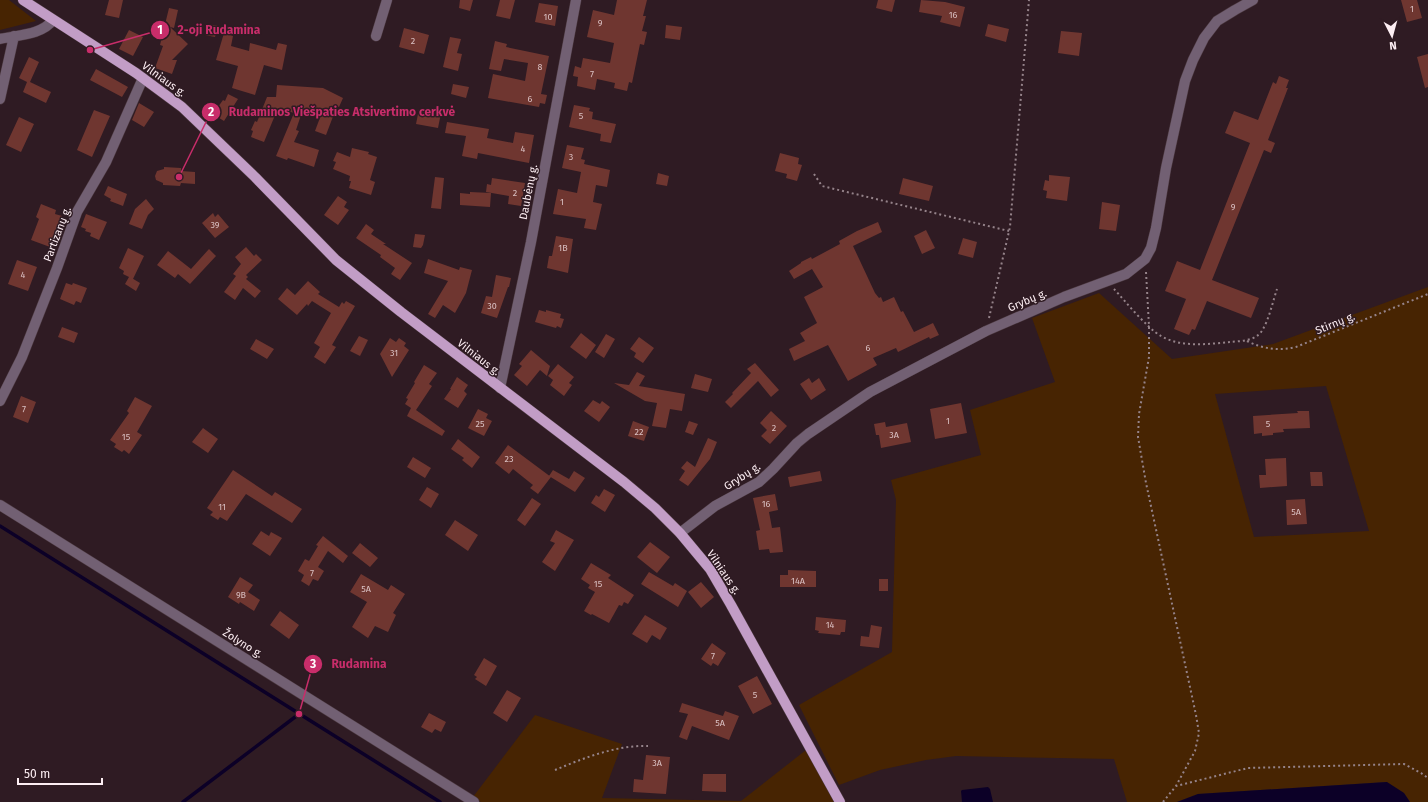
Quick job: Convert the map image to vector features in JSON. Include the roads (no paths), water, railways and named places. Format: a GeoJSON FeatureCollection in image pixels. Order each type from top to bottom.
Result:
{"type":"FeatureCollection","features":[{"type":"Feature","properties":{"kind":"main road","name":"Vilniaus g."},"geometry":{"type":"LineString","coordinates":[[23,0],[109,55],[182,107],[255,177],[336,260],[401,312],[624,482],[655,508],[680,533],[710,569],[840,802]]}},
{"type":"Feature","properties":{"kind":"street"},"geometry":{"type":"LineString","coordinates":[[376,36],[387,0]]}},
{"type":"Feature","properties":{"kind":"street","name":"Daubėnų g."},"geometry":{"type":"LineString","coordinates":[[500,388],[531,242],[576,0]]}},
{"type":"Feature","properties":{"kind":"street","name":"Grybų g."},"geometry":{"type":"LineString","coordinates":[[680,533],[715,506],[759,482],[773,470],[797,443],[808,434],[870,392],[986,330],[1064,297],[1108,282],[1126,274],[1145,260],[1153,242],[1166,168],[1185,81],[1193,60],[1204,38],[1217,21],[1253,0]]}},
{"type":"Feature","properties":{"kind":"street"},"geometry":{"type":"LineString","coordinates":[[0,39],[42,30],[53,20]]}},
{"type":"Feature","properties":{"kind":"street"},"geometry":{"type":"LineString","coordinates":[[0,99],[14,36]]}},
{"type":"Feature","properties":{"kind":"street","name":"Partizanų g."},"geometry":{"type":"LineString","coordinates":[[0,401],[22,357],[77,212],[106,162],[143,78]]}},
{"type":"Feature","properties":{"kind":"street","name":"Žolyno g."},"geometry":{"type":"LineString","coordinates":[[0,505],[474,802]]}},
{"type":"Feature","properties":{"kind":"waterway"},"geometry":{"type":"LineString","coordinates":[[0,526],[440,802]]}},
{"type":"Feature","properties":{"kind":"waterway"},"geometry":{"type":"LineString","coordinates":[[183,802],[299,714]]}},
{"type":"Feature","properties":{"kind":"place","name":"2-oji Rudamina"},"geometry":{"type":"Point","coordinates":[90,50]}},
{"type":"Feature","properties":{"kind":"place","name":"Rudaminos Viešpaties Atsivertimo cerkvė"},"geometry":{"type":"Point","coordinates":[179,177]}},
{"type":"Feature","properties":{"kind":"place","name":"Rudamina"},"geometry":{"type":"Point","coordinates":[299,714]}}]}
